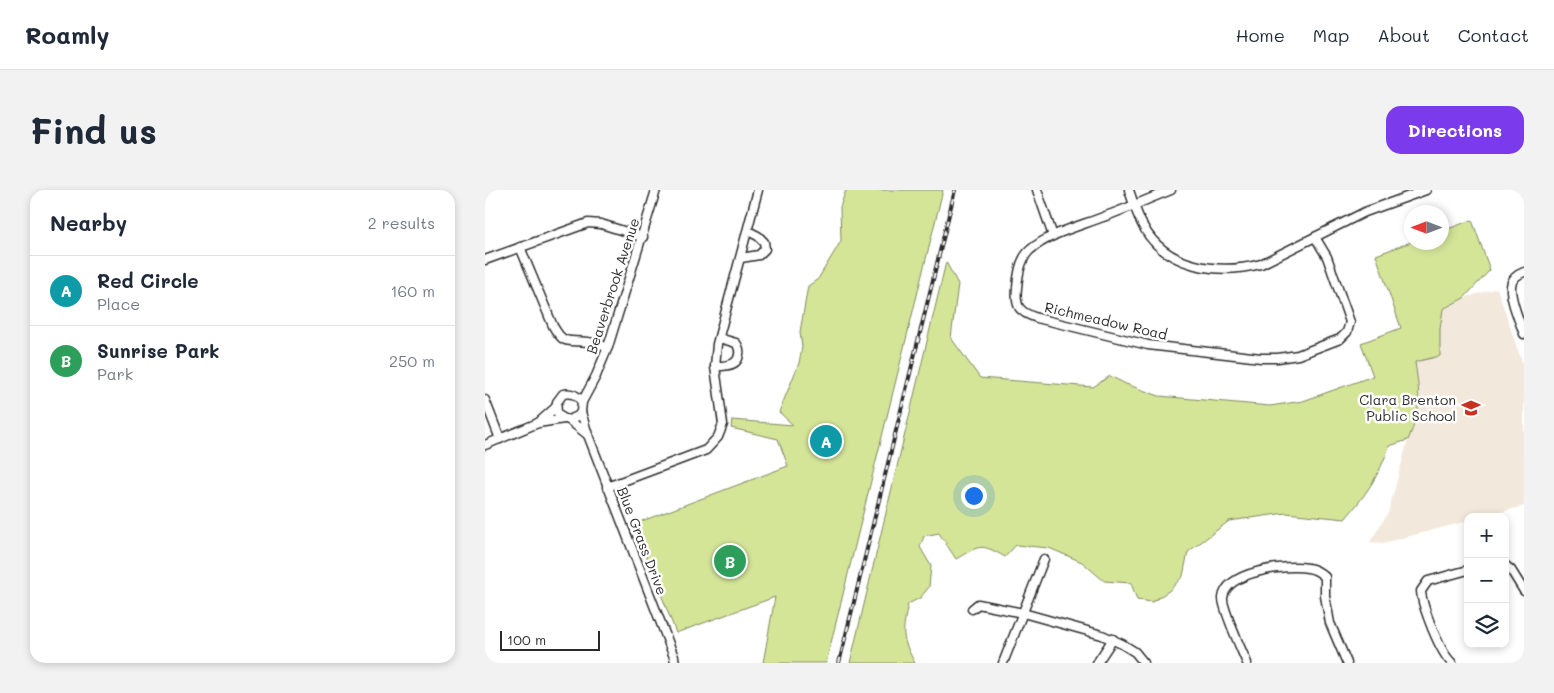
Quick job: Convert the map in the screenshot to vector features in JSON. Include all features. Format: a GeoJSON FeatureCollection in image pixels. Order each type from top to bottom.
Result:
{"type":"FeatureCollection","features":[{"type":"Feature","properties":{"kind":"street","name":"Beaverbrook Avenue"},"geometry":{"type":"LineString","coordinates":[[581,402],[596,376],[608,347],[643,238],[656,190]]}},
{"type":"Feature","properties":{"kind":"street"},"geometry":{"type":"LineString","coordinates":[[607,487],[706,450],[719,437],[723,424],[715,366],[719,338],[758,190]]}},
{"type":"Feature","properties":{"kind":"street"},"geometry":{"type":"LineString","coordinates":[[1037,190],[1053,236]]}},
{"type":"Feature","properties":{"kind":"street"},"geometry":{"type":"LineString","coordinates":[[1129,190],[1143,226],[1165,252],[1179,260],[1196,266],[1222,269],[1244,269],[1261,264],[1365,212],[1422,191]]}},
{"type":"Feature","properties":{"kind":"street","name":"Richmeadow Road"},"geometry":{"type":"LineString","coordinates":[[1171,190],[1053,236],[1030,250],[1023,259],[1017,284],[1015,301],[1019,309],[1026,314],[1149,345],[1261,358],[1298,355],[1339,340],[1347,332],[1350,322],[1327,257],[1315,237]]}},
{"type":"Feature","properties":{"kind":"street"},"geometry":{"type":"LineString","coordinates":[[485,260],[588,223],[601,224],[643,238]]}},
{"type":"Feature","properties":{"kind":"street"},"geometry":{"type":"LineString","coordinates":[[741,258],[759,255],[765,249],[764,242],[758,236],[748,231]]}},
{"type":"Feature","properties":{"kind":"street"},"geometry":{"type":"LineString","coordinates":[[520,247],[553,326],[560,337],[569,342],[587,342],[608,347]]}},
{"type":"Feature","properties":{"kind":"street"},"geometry":{"type":"LineString","coordinates":[[1524,272],[1515,277],[1511,284],[1510,294],[1524,334]]}},
{"type":"Feature","properties":{"kind":"street"},"geometry":{"type":"LineString","coordinates":[[715,366],[732,365],[738,359],[740,350],[736,343],[719,338]]}},
{"type":"Feature","properties":{"kind":"street"},"geometry":{"type":"LineString","coordinates":[[538,423],[556,407],[559,397],[563,394],[573,394],[589,388]]}},
{"type":"Feature","properties":{"kind":"street"},"geometry":{"type":"LineString","coordinates":[[485,445],[538,423],[567,420],[578,416],[581,412],[581,402],[579,397],[573,394]]}},
{"type":"Feature","properties":{"kind":"street"},"geometry":{"type":"LineString","coordinates":[[485,400],[500,439]]}},
{"type":"Feature","properties":{"kind":"street"},"geometry":{"type":"LineString","coordinates":[[556,407],[560,416],[588,435]]}},
{"type":"Feature","properties":{"kind":"street","name":"Blue Grass Drive"},"geometry":{"type":"LineString","coordinates":[[581,412],[607,487],[676,661]]}},
{"type":"Feature","properties":{"kind":"street"},"geometry":{"type":"LineString","coordinates":[[1003,663],[1045,560]]}},
{"type":"Feature","properties":{"kind":"street"},"geometry":{"type":"LineString","coordinates":[[1247,663],[1225,609],[1223,600],[1229,584],[1263,569],[1307,568],[1318,571],[1325,577],[1329,623],[1347,663]]}},
{"type":"Feature","properties":{"kind":"street"},"geometry":{"type":"LineString","coordinates":[[1509,568],[1524,591]]}},
{"type":"Feature","properties":{"kind":"street"},"geometry":{"type":"LineString","coordinates":[[1452,663],[1441,648],[1425,608],[1421,591],[1427,581],[1464,571]]}},
{"type":"Feature","properties":{"kind":"street"},"geometry":{"type":"LineString","coordinates":[[972,609],[978,604],[1023,613],[1102,635],[1135,652],[1144,663]]}},
{"type":"Feature","properties":{"kind":"street"},"geometry":{"type":"LineString","coordinates":[[1097,663],[1113,639]]}},
{"type":"Feature","properties":{"kind":"shaded area","name":"Clara Brenton Public School"},"geometry":{"type":"Polygon","coordinates":[[[1497,288],[1524,368],[1524,506],[1498,513],[1464,513],[1464,522],[1383,543],[1370,542],[1388,513],[1408,440],[1417,419],[1420,398],[1415,362],[1440,356],[1440,329],[1443,309],[1464,298],[1497,288]]]}},
{"type":"Feature","properties":{"kind":"green space"},"geometry":{"type":"Polygon","coordinates":[[[846,190],[943,190],[826,663],[763,663],[775,597],[676,633],[634,524],[788,466],[778,439],[731,428],[732,420],[793,425],[779,412],[799,363],[802,347],[800,332],[808,286],[818,279],[841,241],[840,207],[846,190]]]}},
{"type":"Feature","properties":{"kind":"green space"},"geometry":{"type":"Polygon","coordinates":[[[1472,220],[1490,270],[1464,298],[1443,309],[1440,329],[1440,356],[1415,362],[1419,402],[1416,419],[1408,440],[1389,446],[1371,485],[1345,519],[1286,513],[1229,521],[1188,552],[1183,576],[1170,590],[1152,602],[1137,600],[1131,583],[1104,581],[1082,562],[1049,548],[1016,545],[1005,557],[990,549],[980,548],[956,559],[939,533],[924,536],[920,547],[931,566],[929,587],[920,598],[908,604],[904,629],[905,641],[915,663],[850,663],[946,262],[958,284],[951,338],[980,378],[1093,387],[1110,376],[1159,396],[1270,406],[1303,401],[1373,376],[1361,343],[1401,328],[1376,255],[1404,245],[1404,250],[1449,250],[1449,228],[1472,220]]]}},
{"type":"Feature","properties":{"kind":"railway"},"geometry":{"type":"LineString","coordinates":[[839,663],[955,190]]}},
{"type":"Feature","properties":{"kind":"place","name":"Clara Brenton Public School"},"geometry":{"type":"Point","coordinates":[1471,408]}},
{"type":"Feature","properties":{"kind":"place","name":"Red Circle"},"geometry":{"type":"Point","coordinates":[826,441]}},
{"type":"Feature","properties":{"kind":"place","name":"Sunrise Park"},"geometry":{"type":"Point","coordinates":[730,561]}}]}
